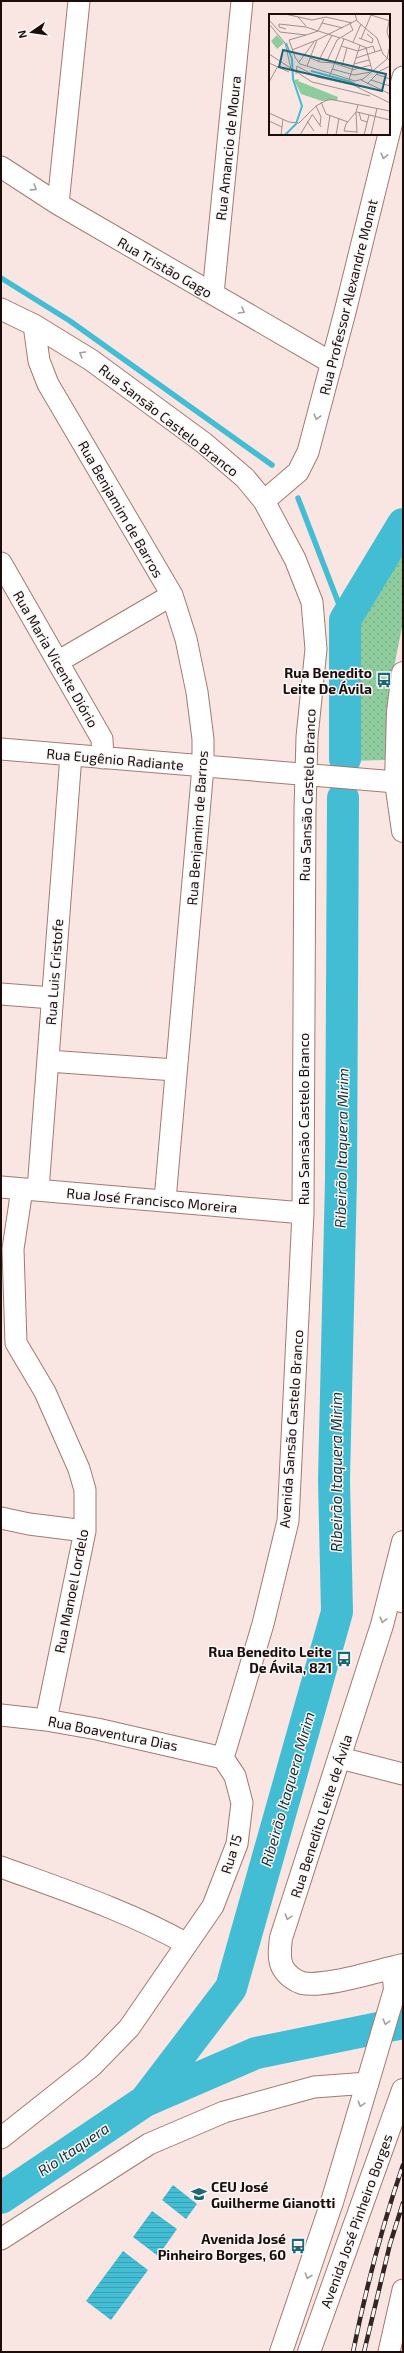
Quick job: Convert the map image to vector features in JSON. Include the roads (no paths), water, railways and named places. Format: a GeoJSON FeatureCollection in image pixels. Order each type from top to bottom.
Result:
{"type":"FeatureCollection","features":[{"type":"Feature","properties":{"kind":"main road"},"geometry":{"type":"LineString","coordinates":[[403,673],[398,712],[396,782],[403,831]]}},
{"type":"Feature","properties":{"kind":"main road","name":"Rua Benedito Leite de Ávila"},"geometry":{"type":"LineString","coordinates":[[395,1967],[322,1983],[302,1983],[291,1978],[282,1967],[280,1955],[281,1938],[340,1758],[396,1600],[403,1542]]}},
{"type":"Feature","properties":{"kind":"main road","name":"Avenida José Pinheiro Borges"},"geometry":{"type":"LineString","coordinates":[[282,2352],[332,2202],[368,2083],[395,1990],[395,1967]]}},
{"type":"Feature","properties":{"kind":"main road","name":"Avenida José Pinheiro Borges"},"geometry":{"type":"LineString","coordinates":[[309,2352],[403,2090]]}},
{"type":"Feature","properties":{"kind":"street"},"geometry":{"type":"LineString","coordinates":[[58,204],[79,1]]}},
{"type":"Feature","properties":{"kind":"street","name":"Rua Amancio de Moura"},"geometry":{"type":"LineString","coordinates":[[213,294],[242,1]]}},
{"type":"Feature","properties":{"kind":"street","name":"Rua Professor Alexandre Monat"},"geometry":{"type":"LineString","coordinates":[[390,129],[403,77]]}},
{"type":"Feature","properties":{"kind":"street","name":"Rua Professor Alexandre Monat"},"geometry":{"type":"LineString","coordinates":[[271,496],[298,472],[308,452],[332,363],[389,135]]}},
{"type":"Feature","properties":{"kind":"street","name":"Rua Tristão Gago"},"geometry":{"type":"LineString","coordinates":[[1,167],[58,204],[332,363]]}},
{"type":"Feature","properties":{"kind":"street","name":"Rua Sansão Castelo Branco"},"geometry":{"type":"LineString","coordinates":[[1,309],[34,325],[91,360],[204,443],[245,478],[271,496],[312,602],[316,649],[307,737],[313,775],[303,1213]]}},
{"type":"Feature","properties":{"kind":"street","name":"Rua Benjamim de Barros"},"geometry":{"type":"LineString","coordinates":[[34,325],[39,361],[48,384],[172,595],[186,639],[197,692],[203,739],[203,767],[164,1200]]}},
{"type":"Feature","properties":{"kind":"street","name":"Rua Maria Vicente Diório"},"geometry":{"type":"LineString","coordinates":[[1,563],[59,661],[102,739],[103,758]]}},
{"type":"Feature","properties":{"kind":"street"},"geometry":{"type":"LineString","coordinates":[[59,661],[172,595]]}},
{"type":"Feature","properties":{"kind":"street","name":"Rua Eugênio Radiante"},"geometry":{"type":"LineString","coordinates":[[1,749],[396,782]]}},
{"type":"Feature","properties":{"kind":"street","name":"Rua Luis Cristofe"},"geometry":{"type":"LineString","coordinates":[[30,1189],[48,1061],[71,755]]}},
{"type":"Feature","properties":{"kind":"street"},"geometry":{"type":"LineString","coordinates":[[1,994],[52,998]]}},
{"type":"Feature","properties":{"kind":"street"},"geometry":{"type":"LineString","coordinates":[[48,1061],[175,1070]]}},
{"type":"Feature","properties":{"kind":"street","name":"Rua José Francisco Moreira"},"geometry":{"type":"LineString","coordinates":[[1,1187],[303,1213]]}},
{"type":"Feature","properties":{"kind":"street","name":"Rua Manoel Lordelo"},"geometry":{"type":"LineString","coordinates":[[30,1189],[13,1249],[8,1344],[45,1392],[79,1469],[85,1490],[84,1531],[46,1720]]}},
{"type":"Feature","properties":{"kind":"street","name":"Avenida Sansão Castelo Branco"},"geometry":{"type":"LineString","coordinates":[[224,1758],[263,1624],[288,1521],[303,1213]]}},
{"type":"Feature","properties":{"kind":"street"},"geometry":{"type":"LineString","coordinates":[[1,1518],[29,1524],[84,1531]]}},
{"type":"Feature","properties":{"kind":"street","name":"Rua Boaventura Dias"},"geometry":{"type":"LineString","coordinates":[[1,1715],[46,1720],[156,1741],[224,1758]]}},
{"type":"Feature","properties":{"kind":"street","name":"Rua 15"},"geometry":{"type":"LineString","coordinates":[[187,1944],[213,1906],[237,1844],[242,1803],[235,1776],[224,1758]]}},
{"type":"Feature","properties":{"kind":"street"},"geometry":{"type":"LineString","coordinates":[[340,1758],[403,1774]]}},
{"type":"Feature","properties":{"kind":"street"},"geometry":{"type":"LineString","coordinates":[[1,1867],[108,1906],[187,1944],[129,2028],[92,2066],[1,2138]]}},
{"type":"Feature","properties":{"kind":"street"},"geometry":{"type":"LineString","coordinates":[[1,2239],[149,2144],[224,2112],[314,2087],[368,2083]]}},
{"type":"Feature","properties":{"kind":"street"},"geometry":{"type":"LineString","coordinates":[[389,2352],[403,2290]]}},
{"type":"Feature","properties":{"kind":"water"},"geometry":{"type":"Polygon","coordinates":[[[173,2185],[197,2204],[186,2219],[162,2200],[173,2185]]]}},
{"type":"Feature","properties":{"kind":"water"},"geometry":{"type":"Polygon","coordinates":[[[152,2211],[177,2229],[158,2256],[133,2237],[152,2211]]]}},
{"type":"Feature","properties":{"kind":"water"},"geometry":{"type":"Polygon","coordinates":[[[123,2251],[148,2270],[111,2320],[86,2301],[123,2251]]]}},
{"type":"Feature","properties":{"kind":"waterway"},"geometry":{"type":"LineString","coordinates":[[1,278],[70,321],[272,465]]}},
{"type":"Feature","properties":{"kind":"waterway"},"geometry":{"type":"LineString","coordinates":[[298,498],[345,620]]}},
{"type":"Feature","properties":{"kind":"waterway","name":"Ribeirão Itaquera Mirim"},"geometry":{"type":"LineString","coordinates":[[345,759],[345,620],[403,524]]}},
{"type":"Feature","properties":{"kind":"waterway","name":"Ribeirão Itaquera Mirim"},"geometry":{"type":"LineString","coordinates":[[145,2101],[231,1988],[337,1612],[334,1480],[341,1179],[343,798]]}},
{"type":"Feature","properties":{"kind":"waterway","name":"Rio Itaquera"},"geometry":{"type":"LineString","coordinates":[[1,2198],[145,2101],[256,2053],[403,2023]]}},
{"type":"Feature","properties":{"kind":"railway"},"geometry":{"type":"LineString","coordinates":[[353,2352],[375,2257],[403,2165]]}},
{"type":"Feature","properties":{"kind":"railway"},"geometry":{"type":"LineString","coordinates":[[364,2352],[390,2244],[403,2203]]}},
{"type":"Feature","properties":{"kind":"place","name":"Rua Benedito Leite De Ávila"},"geometry":{"type":"Point","coordinates":[384,680]}},
{"type":"Feature","properties":{"kind":"place","name":"Rua Benedito Leite De Ávila, 821"},"geometry":{"type":"Point","coordinates":[344,1659]}},
{"type":"Feature","properties":{"kind":"place","name":"CEU José Guilherme Gianotti"},"geometry":{"type":"Point","coordinates":[199,2194]}},
{"type":"Feature","properties":{"kind":"place","name":"Avenida José Pinheiro Borges, 60"},"geometry":{"type":"Point","coordinates":[298,2246]}}]}
